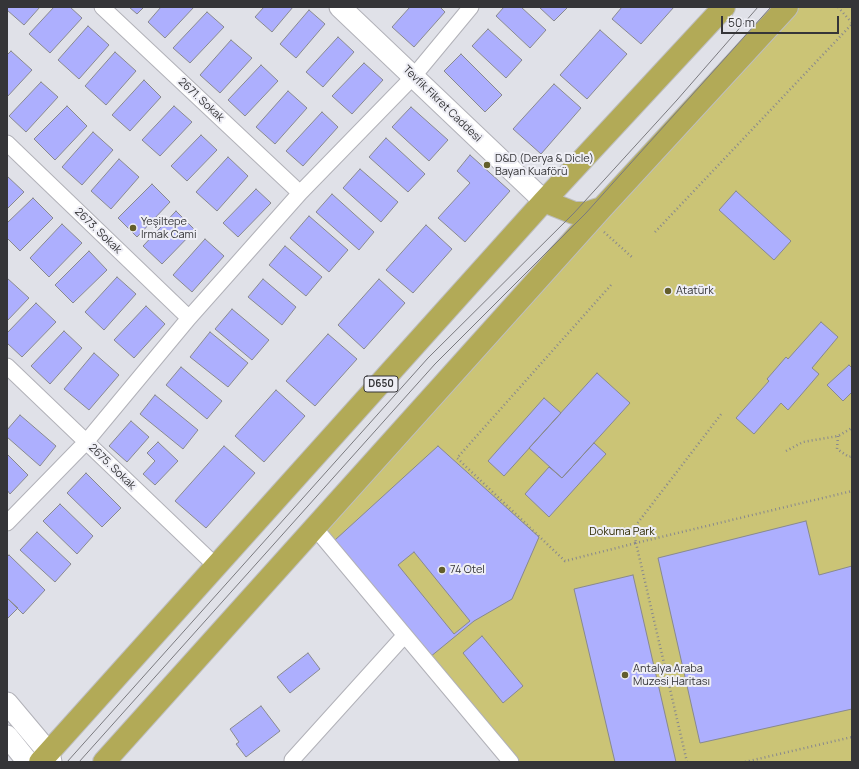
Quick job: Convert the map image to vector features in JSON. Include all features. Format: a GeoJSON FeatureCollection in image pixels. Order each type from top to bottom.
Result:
{"type":"FeatureCollection","features":[{"type":"Feature","properties":{"kind":"highway","name":"D650"},"geometry":{"type":"LineString","coordinates":[[46,759],[544,201],[724,7]]}},
{"type":"Feature","properties":{"kind":"highway"},"geometry":{"type":"LineString","coordinates":[[104,762],[596,214],[786,7]]}},
{"type":"Feature","properties":{"kind":"highway"},"geometry":{"type":"LineString","coordinates":[[544,201],[574,212],[596,214]]}},
{"type":"Feature","properties":{"kind":"street","name":"2671. Sokak"},"geometry":{"type":"LineString","coordinates":[[102,7],[300,193]]}},
{"type":"Feature","properties":{"kind":"street","name":"Tevfik Fikret Caddesi"},"geometry":{"type":"LineString","coordinates":[[340,7],[544,201]]}},
{"type":"Feature","properties":{"kind":"street"},"geometry":{"type":"LineString","coordinates":[[7,523],[86,442],[189,318],[300,193],[413,77],[471,7]]}},
{"type":"Feature","properties":{"kind":"street","name":"2673. Sokak"},"geometry":{"type":"LineString","coordinates":[[7,143],[189,318]]}},
{"type":"Feature","properties":{"kind":"street","name":"2675. Sokak"},"geometry":{"type":"LineString","coordinates":[[7,366],[217,567]]}},
{"type":"Feature","properties":{"kind":"street"},"geometry":{"type":"LineString","coordinates":[[315,528],[511,762]]}},
{"type":"Feature","properties":{"kind":"street"},"geometry":{"type":"LineString","coordinates":[[292,761],[404,636]]}},
{"type":"Feature","properties":{"kind":"street"},"geometry":{"type":"LineString","coordinates":[[7,703],[46,759]]}},
{"type":"Feature","properties":{"kind":"street"},"geometry":{"type":"LineString","coordinates":[[7,736],[28,762]]}},
{"type":"Feature","properties":{"kind":"path"},"geometry":{"type":"LineString","coordinates":[[655,232],[852,24],[838,7]]}},
{"type":"Feature","properties":{"kind":"path"},"geometry":{"type":"LineString","coordinates":[[596,214],[633,258]]}},
{"type":"Feature","properties":{"kind":"path"},"geometry":{"type":"LineString","coordinates":[[611,284],[457,458],[565,561],[852,491]]}},
{"type":"Feature","properties":{"kind":"path"},"geometry":{"type":"LineString","coordinates":[[688,762],[632,529],[722,413]]}},
{"type":"Feature","properties":{"kind":"path"},"geometry":{"type":"LineString","coordinates":[[786,451],[804,442],[838,436],[852,428]]}},
{"type":"Feature","properties":{"kind":"path"},"geometry":{"type":"LineString","coordinates":[[838,436],[837,449],[849,457],[852,456]]}},
{"type":"Feature","properties":{"kind":"path"},"geometry":{"type":"LineString","coordinates":[[745,762],[852,737]]}},
{"type":"Feature","properties":{"kind":"green space","name":"Dokuma Park"},"geometry":{"type":"Polygon","coordinates":[[[789,7],[852,7],[852,762],[511,762],[315,528],[789,7]]]}},
{"type":"Feature","properties":{"kind":"building"},"geometry":{"type":"Polygon","coordinates":[[[7,7],[40,7],[24,25],[7,10],[7,7]]]}},
{"type":"Feature","properties":{"kind":"building"},"geometry":{"type":"Polygon","coordinates":[[[54,7],[70,7],[82,18],[50,53],[29,34],[54,7]]]}},
{"type":"Feature","properties":{"kind":"building"},"geometry":{"type":"Polygon","coordinates":[[[129,7],[144,7],[137,14],[129,7]]]}},
{"type":"Feature","properties":{"kind":"building"},"geometry":{"type":"Polygon","coordinates":[[[161,7],[194,7],[165,38],[148,22],[161,7]]]}},
{"type":"Feature","properties":{"kind":"building"},"geometry":{"type":"Polygon","coordinates":[[[264,7],[293,7],[272,32],[255,17],[264,7]]]}},
{"type":"Feature","properties":{"kind":"building"},"geometry":{"type":"Polygon","coordinates":[[[410,7],[440,7],[445,12],[414,47],[392,27],[410,7]]]}},
{"type":"Feature","properties":{"kind":"building"},"geometry":{"type":"Polygon","coordinates":[[[504,7],[521,7],[546,30],[530,48],[496,16],[504,7]]]}},
{"type":"Feature","properties":{"kind":"building"},"geometry":{"type":"Polygon","coordinates":[[[539,7],[568,7],[554,21],[539,7]]]}},
{"type":"Feature","properties":{"kind":"building"},"geometry":{"type":"Polygon","coordinates":[[[622,7],[674,7],[641,44],[612,19],[622,7]]]}},
{"type":"Feature","properties":{"kind":"building"},"geometry":{"type":"Polygon","coordinates":[[[309,10],[325,24],[296,58],[280,44],[309,10]]]}},
{"type":"Feature","properties":{"kind":"building"},"geometry":{"type":"Polygon","coordinates":[[[207,12],[224,27],[190,63],[173,48],[207,12]]]}},
{"type":"Feature","properties":{"kind":"building"},"geometry":{"type":"Polygon","coordinates":[[[88,26],[109,45],[79,79],[58,60],[88,26]]]}},
{"type":"Feature","properties":{"kind":"building"},"geometry":{"type":"Polygon","coordinates":[[[488,29],[522,60],[506,78],[472,46],[488,29]]]}},
{"type":"Feature","properties":{"kind":"building"},"geometry":{"type":"Polygon","coordinates":[[[600,30],[627,54],[587,99],[560,75],[600,30]]]}},
{"type":"Feature","properties":{"kind":"building"},"geometry":{"type":"Polygon","coordinates":[[[338,37],[354,52],[323,87],[306,72],[338,37]]]}},
{"type":"Feature","properties":{"kind":"building"},"geometry":{"type":"Polygon","coordinates":[[[231,40],[252,58],[220,93],[200,75],[231,40]]]}},
{"type":"Feature","properties":{"kind":"building"},"geometry":{"type":"Polygon","coordinates":[[[11,51],[32,70],[7,97],[7,55],[11,51]]]}},
{"type":"Feature","properties":{"kind":"building"},"geometry":{"type":"Polygon","coordinates":[[[115,52],[136,71],[106,105],[85,86],[115,52]]]}},
{"type":"Feature","properties":{"kind":"building"},"geometry":{"type":"Polygon","coordinates":[[[461,54],[502,95],[485,112],[444,71],[461,54]]]}},
{"type":"Feature","properties":{"kind":"building"},"geometry":{"type":"Polygon","coordinates":[[[364,63],[383,80],[352,114],[332,96],[364,63]]]}},
{"type":"Feature","properties":{"kind":"building"},"geometry":{"type":"Polygon","coordinates":[[[261,65],[278,81],[245,116],[228,100],[261,65]]]}},
{"type":"Feature","properties":{"kind":"building"},"geometry":{"type":"Polygon","coordinates":[[[144,80],[161,97],[130,131],[112,115],[144,80]]]}},
{"type":"Feature","properties":{"kind":"building"},"geometry":{"type":"Polygon","coordinates":[[[41,82],[58,97],[26,132],[9,116],[41,82]]]}},
{"type":"Feature","properties":{"kind":"building"},"geometry":{"type":"Polygon","coordinates":[[[554,84],[581,108],[541,154],[513,129],[554,84]]]}},
{"type":"Feature","properties":{"kind":"building"},"geometry":{"type":"Polygon","coordinates":[[[288,91],[307,108],[275,144],[256,127],[288,91]]]}},
{"type":"Feature","properties":{"kind":"building"},"geometry":{"type":"Polygon","coordinates":[[[67,106],[87,126],[55,160],[34,139],[67,106]]]}},
{"type":"Feature","properties":{"kind":"building"},"geometry":{"type":"Polygon","coordinates":[[[174,106],[192,122],[160,156],[142,140],[174,106]]]}},
{"type":"Feature","properties":{"kind":"building"},"geometry":{"type":"Polygon","coordinates":[[[411,107],[448,140],[429,161],[392,127],[411,107]]]}},
{"type":"Feature","properties":{"kind":"building"},"geometry":{"type":"Polygon","coordinates":[[[322,112],[338,127],[303,166],[286,151],[322,112]]]}},
{"type":"Feature","properties":{"kind":"building"},"geometry":{"type":"Polygon","coordinates":[[[93,132],[113,150],[82,185],[62,167],[93,132]]]}},
{"type":"Feature","properties":{"kind":"building"},"geometry":{"type":"Polygon","coordinates":[[[201,135],[217,150],[187,181],[171,166],[201,135]]]}},
{"type":"Feature","properties":{"kind":"building"},"geometry":{"type":"Polygon","coordinates":[[[386,138],[425,174],[408,192],[369,157],[386,138]]]}},
{"type":"Feature","properties":{"kind":"building"},"geometry":{"type":"Polygon","coordinates":[[[470,155],[510,191],[465,242],[438,218],[470,183],[457,171],[470,155]]]}},
{"type":"Feature","properties":{"kind":"building"},"geometry":{"type":"Polygon","coordinates":[[[228,157],[248,176],[217,211],[196,192],[228,157]]]}},
{"type":"Feature","properties":{"kind":"building"},"geometry":{"type":"Polygon","coordinates":[[[119,159],[139,177],[111,209],[91,191],[119,159]]]}},
{"type":"Feature","properties":{"kind":"building"},"geometry":{"type":"Polygon","coordinates":[[[360,169],[398,202],[381,222],[343,188],[360,169]]]}},
{"type":"Feature","properties":{"kind":"building"},"geometry":{"type":"Polygon","coordinates":[[[7,176],[24,192],[7,209],[7,176]]]}},
{"type":"Feature","properties":{"kind":"building"},"geometry":{"type":"Polygon","coordinates":[[[152,184],[170,202],[137,237],[118,218],[152,184]]]}},
{"type":"Feature","properties":{"kind":"building"},"geometry":{"type":"Polygon","coordinates":[[[256,189],[271,203],[238,237],[223,223],[256,189]]]}},
{"type":"Feature","properties":{"kind":"building"},"geometry":{"type":"Polygon","coordinates":[[[736,191],[791,241],[774,260],[719,210],[736,191]]]}},
{"type":"Feature","properties":{"kind":"building"},"geometry":{"type":"Polygon","coordinates":[[[332,194],[374,232],[359,250],[316,212],[332,194]]]}},
{"type":"Feature","properties":{"kind":"building"},"geometry":{"type":"Polygon","coordinates":[[[33,198],[53,218],[20,251],[7,238],[7,223],[33,198]]]}},
{"type":"Feature","properties":{"kind":"building"},"geometry":{"type":"Polygon","coordinates":[[[176,211],[195,230],[162,264],[143,246],[176,211]]]}},
{"type":"Feature","properties":{"kind":"building"},"geometry":{"type":"Polygon","coordinates":[[[309,216],[348,250],[329,272],[290,238],[309,216]]]}},
{"type":"Feature","properties":{"kind":"building"},"geometry":{"type":"Polygon","coordinates":[[[62,224],[82,243],[49,277],[30,258],[62,224]]]}},
{"type":"Feature","properties":{"kind":"building"},"geometry":{"type":"Polygon","coordinates":[[[426,225],[452,249],[413,293],[386,270],[426,225]]]}},
{"type":"Feature","properties":{"kind":"building"},"geometry":{"type":"Polygon","coordinates":[[[205,239],[224,256],[192,292],[173,275],[205,239]]]}},
{"type":"Feature","properties":{"kind":"building"},"geometry":{"type":"Polygon","coordinates":[[[285,246],[322,277],[306,296],[269,265],[285,246]]]}},
{"type":"Feature","properties":{"kind":"building"},"geometry":{"type":"Polygon","coordinates":[[[89,251],[107,270],[73,303],[55,285],[89,251]]]}},
{"type":"Feature","properties":{"kind":"building"},"geometry":{"type":"Polygon","coordinates":[[[117,277],[136,294],[104,330],[85,312],[117,277]]]}},
{"type":"Feature","properties":{"kind":"building"},"geometry":{"type":"Polygon","coordinates":[[[7,278],[29,298],[7,321],[7,278]]]}},
{"type":"Feature","properties":{"kind":"building"},"geometry":{"type":"Polygon","coordinates":[[[263,279],[296,307],[282,325],[248,297],[263,279]]]}},
{"type":"Feature","properties":{"kind":"building"},"geometry":{"type":"Polygon","coordinates":[[[379,279],[405,303],[364,349],[338,325],[379,279]]]}},
{"type":"Feature","properties":{"kind":"building"},"geometry":{"type":"Polygon","coordinates":[[[36,303],[56,322],[22,357],[7,343],[7,333],[36,303]]]}},
{"type":"Feature","properties":{"kind":"building"},"geometry":{"type":"Polygon","coordinates":[[[146,306],[165,324],[134,358],[114,340],[146,306]]]}},
{"type":"Feature","properties":{"kind":"building"},"geometry":{"type":"Polygon","coordinates":[[[232,309],[269,340],[252,360],[215,329],[232,309]]]}},
{"type":"Feature","properties":{"kind":"building"},"geometry":{"type":"Polygon","coordinates":[[[821,322],[838,337],[812,368],[819,374],[788,410],[781,403],[754,434],[736,418],[769,381],[767,379],[786,357],[788,359],[821,322]]]}},
{"type":"Feature","properties":{"kind":"building"},"geometry":{"type":"Polygon","coordinates":[[[64,331],[82,348],[50,384],[31,366],[64,331]]]}},
{"type":"Feature","properties":{"kind":"building"},"geometry":{"type":"Polygon","coordinates":[[[210,332],[248,363],[228,387],[190,357],[210,332]]]}},
{"type":"Feature","properties":{"kind":"building"},"geometry":{"type":"Polygon","coordinates":[[[328,334],[357,359],[315,406],[286,381],[328,334]]]}},
{"type":"Feature","properties":{"kind":"building"},"geometry":{"type":"Polygon","coordinates":[[[94,353],[119,375],[89,410],[64,389],[94,353]]]}},
{"type":"Feature","properties":{"kind":"building"},"geometry":{"type":"Polygon","coordinates":[[[849,365],[852,368],[852,392],[843,401],[827,385],[849,365]]]}},
{"type":"Feature","properties":{"kind":"building"},"geometry":{"type":"Polygon","coordinates":[[[181,367],[222,401],[207,419],[166,385],[181,367]]]}},
{"type":"Feature","properties":{"kind":"building"},"geometry":{"type":"Polygon","coordinates":[[[597,373],[630,403],[562,478],[529,448],[597,373]]]}},
{"type":"Feature","properties":{"kind":"building"},"geometry":{"type":"Polygon","coordinates":[[[276,390],[305,416],[264,462],[235,436],[276,390]]]}},
{"type":"Feature","properties":{"kind":"building"},"geometry":{"type":"Polygon","coordinates":[[[155,395],[198,430],[183,449],[140,414],[155,395]]]}},
{"type":"Feature","properties":{"kind":"building"},"geometry":{"type":"Polygon","coordinates":[[[544,398],[561,413],[504,476],[488,461],[544,398]]]}},
{"type":"Feature","properties":{"kind":"building"},"geometry":{"type":"Polygon","coordinates":[[[20,415],[56,446],[40,466],[7,437],[7,430],[20,415]]]}},
{"type":"Feature","properties":{"kind":"building"},"geometry":{"type":"Polygon","coordinates":[[[131,421],[149,437],[127,462],[109,446],[131,421]]]}},
{"type":"Feature","properties":{"kind":"building"},"geometry":{"type":"Polygon","coordinates":[[[158,442],[178,461],[155,485],[143,474],[155,461],[147,453],[158,442]]]}},
{"type":"Feature","properties":{"kind":"building"},"geometry":{"type":"Polygon","coordinates":[[[594,443],[606,454],[549,517],[525,494],[549,467],[562,478],[594,443]]]}},
{"type":"Feature","properties":{"kind":"building"},"geometry":{"type":"Polygon","coordinates":[[[224,446],[255,473],[206,528],[175,501],[224,446]]]}},
{"type":"Feature","properties":{"kind":"building","name":"74 Otel"},"geometry":{"type":"Polygon","coordinates":[[[438,446],[539,537],[512,599],[474,621],[430,657],[335,540],[438,446]]]}},
{"type":"Feature","properties":{"kind":"building"},"geometry":{"type":"Polygon","coordinates":[[[7,454],[28,475],[10,494],[7,490],[7,454]]]}},
{"type":"Feature","properties":{"kind":"building"},"geometry":{"type":"Polygon","coordinates":[[[86,473],[121,508],[102,527],[67,493],[86,473]]]}},
{"type":"Feature","properties":{"kind":"building"},"geometry":{"type":"Polygon","coordinates":[[[60,504],[93,536],[77,554],[43,521],[60,504]]]}},
{"type":"Feature","properties":{"kind":"building"},"geometry":{"type":"Polygon","coordinates":[[[806,521],[819,575],[852,566],[852,709],[700,743],[658,558],[806,521]]]}},
{"type":"Feature","properties":{"kind":"building"},"geometry":{"type":"Polygon","coordinates":[[[37,532],[71,564],[55,582],[20,550],[37,532]]]}},
{"type":"Feature","properties":{"kind":"building"},"geometry":{"type":"Polygon","coordinates":[[[414,552],[470,621],[454,634],[398,565],[414,552]]]}},
{"type":"Feature","properties":{"kind":"building"},"geometry":{"type":"Polygon","coordinates":[[[9,555],[45,590],[23,614],[7,598],[7,557],[9,555]]]}},
{"type":"Feature","properties":{"kind":"building","name":"Antalya Araba Muzesi Haritası"},"geometry":{"type":"Polygon","coordinates":[[[633,575],[676,762],[615,762],[574,589],[633,575]]]}},
{"type":"Feature","properties":{"kind":"building"},"geometry":{"type":"Polygon","coordinates":[[[7,598],[18,608],[7,619],[7,598]]]}},
{"type":"Feature","properties":{"kind":"building"},"geometry":{"type":"Polygon","coordinates":[[[482,636],[523,686],[503,703],[463,653],[482,636]]]}},
{"type":"Feature","properties":{"kind":"building"},"geometry":{"type":"Polygon","coordinates":[[[308,653],[320,669],[290,693],[277,677],[308,653]]]}},
{"type":"Feature","properties":{"kind":"building"},"geometry":{"type":"Polygon","coordinates":[[[261,706],[280,731],[246,757],[236,744],[239,742],[230,729],[261,706]]]}},
{"type":"Feature","properties":{"kind":"tram line"},"geometry":{"type":"LineString","coordinates":[[67,762],[428,358],[574,213],[677,100],[758,7]]}},
{"type":"Feature","properties":{"kind":"tram line"},"geometry":{"type":"LineString","coordinates":[[79,762],[435,364],[586,213],[771,7]]}},
{"type":"Feature","properties":{"kind":"place","name":"D&D (Derya & Dicle) Bayan Kuaförü"},"geometry":{"type":"Point","coordinates":[487,165]}},
{"type":"Feature","properties":{"kind":"place","name":"Yeşiltepe Irmak Cami"},"geometry":{"type":"Point","coordinates":[133,228]}},
{"type":"Feature","properties":{"kind":"place","name":"Atatürk"},"geometry":{"type":"Point","coordinates":[668,291]}},
{"type":"Feature","properties":{"kind":"place","name":"74 Otel"},"geometry":{"type":"Point","coordinates":[442,570]}},
{"type":"Feature","properties":{"kind":"place","name":"Antalya Araba Muzesi Haritası"},"geometry":{"type":"Point","coordinates":[625,675]}}]}
